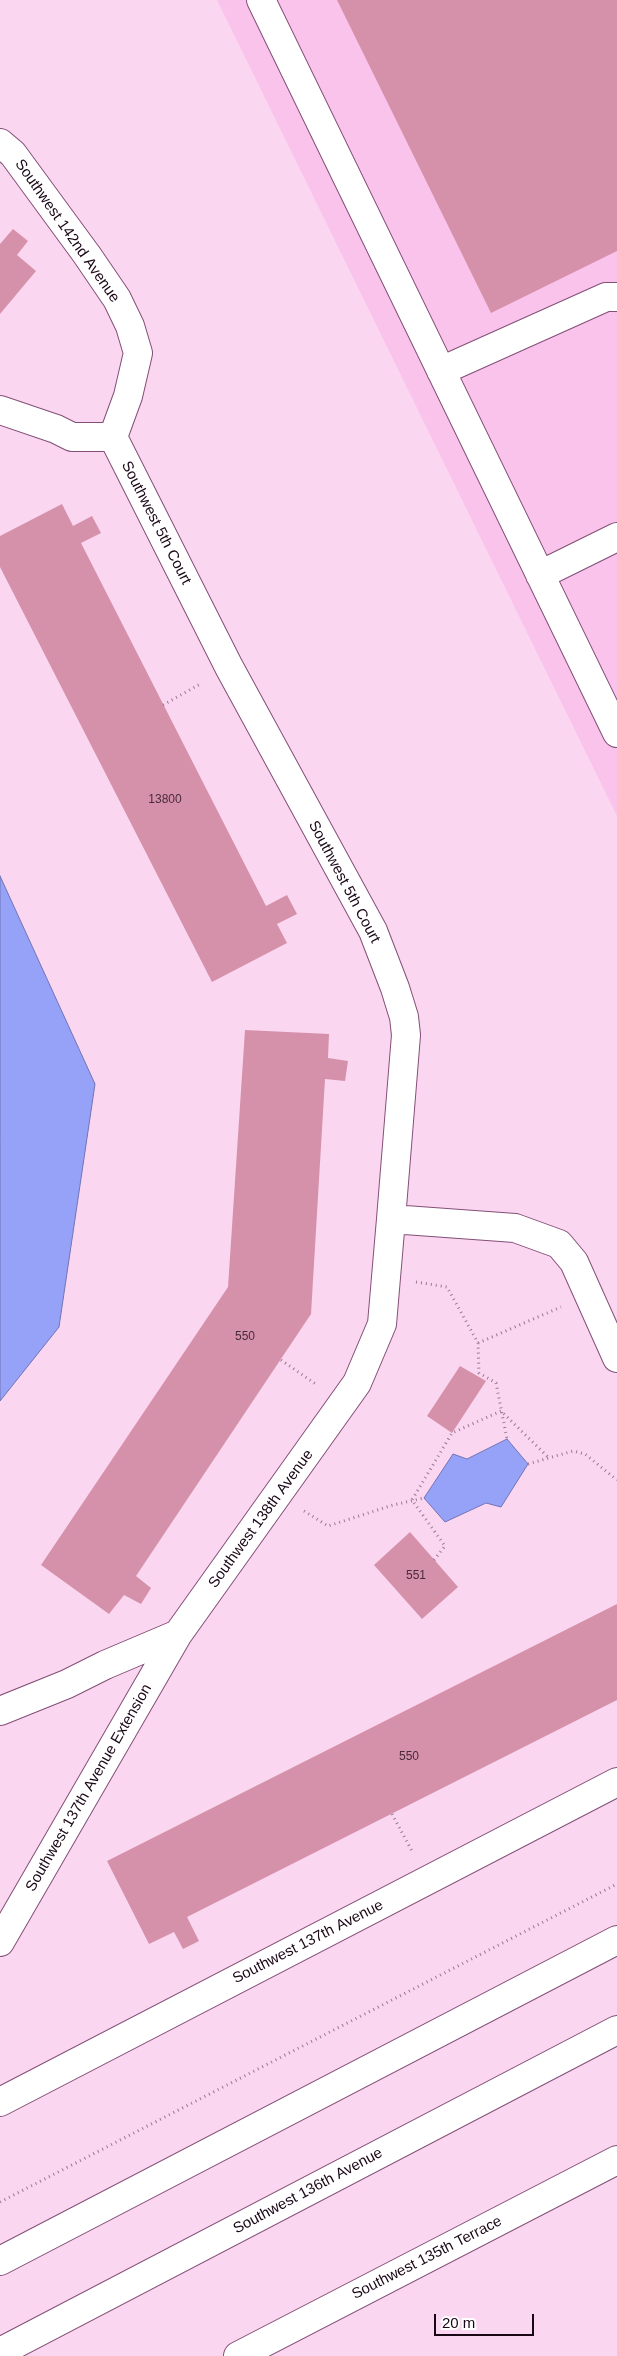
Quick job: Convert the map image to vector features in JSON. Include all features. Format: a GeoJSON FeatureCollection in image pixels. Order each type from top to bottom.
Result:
{"type":"FeatureCollection","features":[{"type":"Feature","properties":{"kind":"street"},"geometry":{"type":"LineString","coordinates":[[261,0],[617,733]]}},
{"type":"Feature","properties":{"kind":"street","name":"Southwest 142nd Avenue"},"geometry":{"type":"LineString","coordinates":[[0,143],[13,154],[87,255],[116,299],[130,326],[138,352],[128,396],[112,437]]}},
{"type":"Feature","properties":{"kind":"street"},"geometry":{"type":"LineString","coordinates":[[441,371],[606,297],[617,297]]}},
{"type":"Feature","properties":{"kind":"street"},"geometry":{"type":"LineString","coordinates":[[0,410],[72,436],[112,437]]}},
{"type":"Feature","properties":{"kind":"street","name":"Southwest 5th Court"},"geometry":{"type":"LineString","coordinates":[[112,437],[229,667],[373,931],[404,1018],[404,1078],[391,1220]]}},
{"type":"Feature","properties":{"kind":"street"},"geometry":{"type":"LineString","coordinates":[[540,575],[617,537]]}},
{"type":"Feature","properties":{"kind":"street"},"geometry":{"type":"LineString","coordinates":[[391,1220],[515,1228],[539,1235],[559,1244],[574,1262],[617,1358]]}},
{"type":"Feature","properties":{"kind":"street","name":"Southwest 138th Avenue"},"geometry":{"type":"LineString","coordinates":[[0,1711],[67,1684],[178,1634],[357,1383],[382,1324],[391,1220]]}},
{"type":"Feature","properties":{"kind":"street","name":"Southwest 137th Avenue Extension"},"geometry":{"type":"LineString","coordinates":[[6,1931],[178,1634]]}},
{"type":"Feature","properties":{"kind":"street","name":"Southwest 137th Avenue"},"geometry":{"type":"LineString","coordinates":[[0,2102],[33,2083],[617,1782]]}},
{"type":"Feature","properties":{"kind":"street"},"geometry":{"type":"LineString","coordinates":[[0,1895],[6,1931]]}},
{"type":"Feature","properties":{"kind":"street"},"geometry":{"type":"LineString","coordinates":[[0,2261],[617,1940]]}},
{"type":"Feature","properties":{"kind":"street","name":"Southwest 136th Avenue"},"geometry":{"type":"LineString","coordinates":[[0,2352],[617,2030]]}},
{"type":"Feature","properties":{"kind":"street","name":"Southwest 135th Terrace"},"geometry":{"type":"LineString","coordinates":[[238,2356],[617,2160]]}},
{"type":"Feature","properties":{"kind":"path"},"geometry":{"type":"LineString","coordinates":[[163,705],[229,667]]}},
{"type":"Feature","properties":{"kind":"path"},"geometry":{"type":"LineString","coordinates":[[386,1280],[447,1287],[478,1343],[479,1372],[496,1383],[506,1439]]}},
{"type":"Feature","properties":{"kind":"path"},"geometry":{"type":"LineString","coordinates":[[478,1343],[543,1314],[590,1298]]}},
{"type":"Feature","properties":{"kind":"path"},"geometry":{"type":"LineString","coordinates":[[280,1360],[344,1402]]}},
{"type":"Feature","properties":{"kind":"path"},"geometry":{"type":"LineString","coordinates":[[501,1411],[549,1458]]}},
{"type":"Feature","properties":{"kind":"path"},"geometry":{"type":"LineString","coordinates":[[412,1500],[452,1433],[501,1411]]}},
{"type":"Feature","properties":{"kind":"path"},"geometry":{"type":"LineString","coordinates":[[528,1464],[572,1451],[585,1454],[617,1480]]}},
{"type":"Feature","properties":{"kind":"path"},"geometry":{"type":"LineString","coordinates":[[279,1494],[328,1526],[424,1498]]}},
{"type":"Feature","properties":{"kind":"path"},"geometry":{"type":"LineString","coordinates":[[412,1500],[445,1546],[434,1560]]}},
{"type":"Feature","properties":{"kind":"path"},"geometry":{"type":"LineString","coordinates":[[392,1814],[428,1880]]}},
{"type":"Feature","properties":{"kind":"path"},"geometry":{"type":"LineString","coordinates":[[0,2202],[617,1884]]}},
{"type":"Feature","properties":{"kind":"shaded area"},"geometry":{"type":"Polygon","coordinates":[[[217,0],[617,0],[617,816],[217,0]]]}},
{"type":"Feature","properties":{"kind":"water"},"geometry":{"type":"Polygon","coordinates":[[[0,876],[95,1084],[59,1327],[0,1401],[0,876]]]}},
{"type":"Feature","properties":{"kind":"water"},"geometry":{"type":"Polygon","coordinates":[[[507,1439],[528,1464],[501,1507],[486,1503],[445,1522],[424,1498],[453,1454],[467,1459],[507,1439]]]}},
{"type":"Feature","properties":{"kind":"building"},"geometry":{"type":"Polygon","coordinates":[[[337,0],[617,0],[617,251],[491,313],[337,0]]]}},
{"type":"Feature","properties":{"kind":"building"},"geometry":{"type":"Polygon","coordinates":[[[13,229],[28,241],[17,255],[36,271],[0,314],[0,244],[13,229]]]}},
{"type":"Feature","properties":{"kind":"building"},"geometry":{"type":"Polygon","coordinates":[[[62,504],[73,526],[92,516],[101,533],[81,543],[266,906],[287,895],[297,914],[277,924],[287,943],[212,982],[0,567],[0,536],[62,504]]]}},
{"type":"Feature","properties":{"kind":"building"},"geometry":{"type":"Polygon","coordinates":[[[245,1030],[329,1034],[328,1058],[348,1061],[345,1081],[325,1079],[311,1314],[136,1576],[151,1588],[141,1604],[124,1595],[109,1614],[41,1565],[228,1287],[245,1030]]]}},
{"type":"Feature","properties":{"kind":"building"},"geometry":{"type":"Polygon","coordinates":[[[460,1366],[486,1381],[452,1433],[427,1416],[460,1366]]]}},
{"type":"Feature","properties":{"kind":"building"},"geometry":{"type":"Polygon","coordinates":[[[410,1532],[458,1587],[422,1619],[374,1565],[410,1532]]]}},
{"type":"Feature","properties":{"kind":"building"},"geometry":{"type":"Polygon","coordinates":[[[617,1604],[617,1700],[187,1917],[199,1941],[183,1949],[174,1932],[149,1944],[107,1861],[617,1604]]]}}]}
